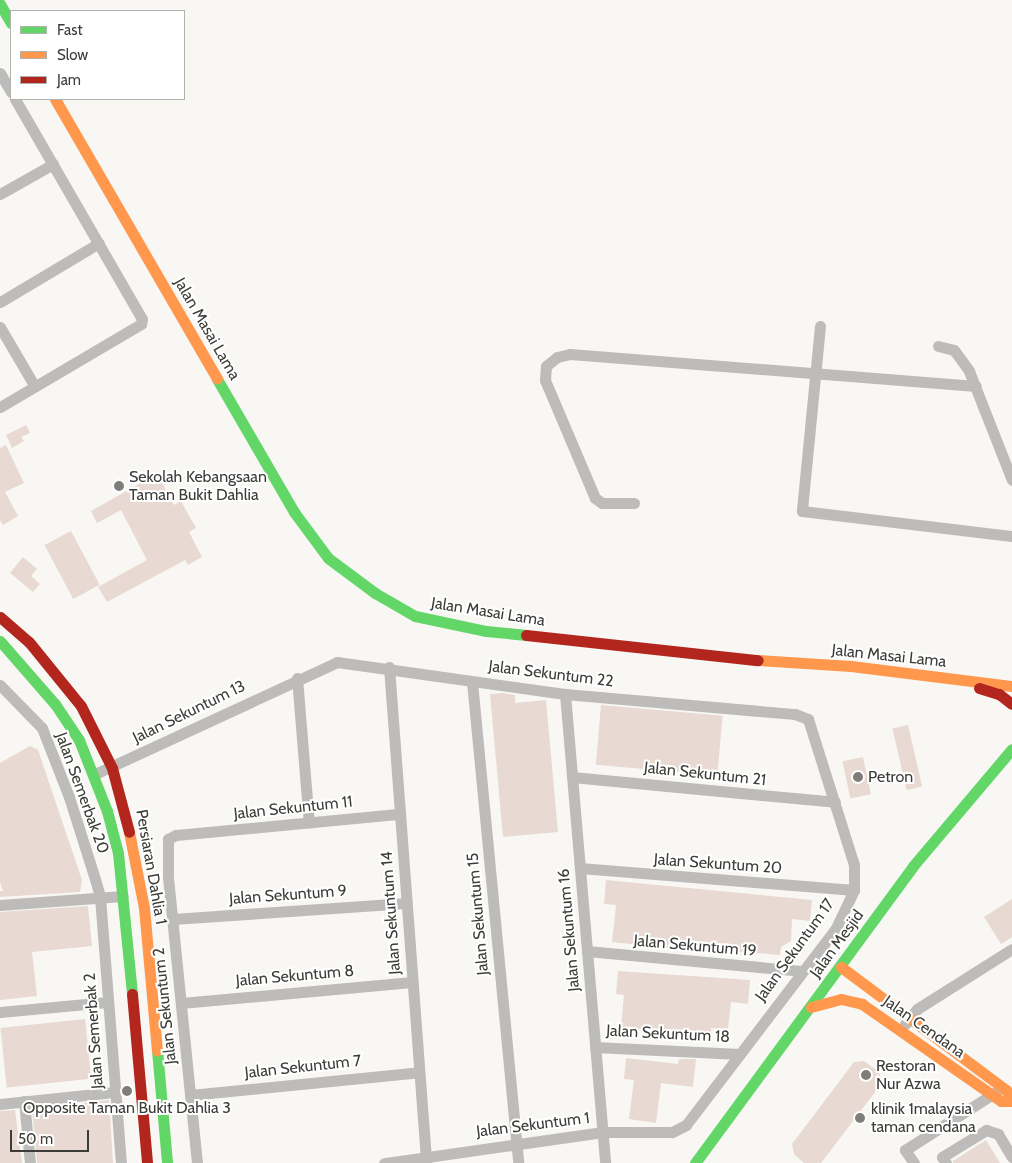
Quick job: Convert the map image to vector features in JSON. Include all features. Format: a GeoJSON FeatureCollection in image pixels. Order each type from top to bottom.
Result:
{"type":"FeatureCollection","features":[{"type":"Feature","properties":{"kind":"main road"},"geometry":{"type":"LineString","coordinates":[[0,4],[10,21]]}},
{"type":"Feature","properties":{"kind":"main road","name":"Jalan Masai Lama"},"geometry":{"type":"LineString","coordinates":[[56,100],[294,512],[328,558],[374,593],[415,616],[486,631],[741,659],[851,666],[1012,686]]}},
{"type":"Feature","properties":{"kind":"main road","name":"Persiaran Dahlia 1"},"geometry":{"type":"LineString","coordinates":[[2,622],[50,666],[81,706],[112,768],[134,846],[144,908],[167,1163]]}},
{"type":"Feature","properties":{"kind":"main road","name":"Persiaran Dahlia 1"},"geometry":{"type":"LineString","coordinates":[[0,641],[19,659],[55,704],[79,740],[95,774],[118,853],[147,1163]]}},
{"type":"Feature","properties":{"kind":"main road"},"geometry":{"type":"LineString","coordinates":[[972,682],[1012,675]]}},
{"type":"Feature","properties":{"kind":"main road"},"geometry":{"type":"LineString","coordinates":[[951,679],[999,694],[1012,704]]}},
{"type":"Feature","properties":{"kind":"main road","name":"Jalan Mesjid"},"geometry":{"type":"LineString","coordinates":[[695,1163],[923,853],[1012,750]]}},
{"type":"Feature","properties":{"kind":"main road","name":"Jalan Cendana"},"geometry":{"type":"LineString","coordinates":[[841,967],[909,1019],[997,1091],[1001,1101],[1012,1100]]}},
{"type":"Feature","properties":{"kind":"main road","name":"Jalan Cendana"},"geometry":{"type":"LineString","coordinates":[[810,1007],[840,999],[862,1004],[997,1091]]}},
{"type":"Feature","properties":{"kind":"street"},"geometry":{"type":"LineString","coordinates":[[0,73],[6,90]]}},
{"type":"Feature","properties":{"kind":"street"},"geometry":{"type":"LineString","coordinates":[[0,407],[141,324],[142,319],[16,100]]}},
{"type":"Feature","properties":{"kind":"street"},"geometry":{"type":"LineString","coordinates":[[0,194],[53,164]]}},
{"type":"Feature","properties":{"kind":"street"},"geometry":{"type":"LineString","coordinates":[[0,302],[98,243]]}},
{"type":"Feature","properties":{"kind":"street"},"geometry":{"type":"LineString","coordinates":[[820,326],[814,371],[802,512],[1012,536]]}},
{"type":"Feature","properties":{"kind":"street"},"geometry":{"type":"LineString","coordinates":[[0,327],[35,387]]}},
{"type":"Feature","properties":{"kind":"street"},"geometry":{"type":"LineString","coordinates":[[938,346],[954,350],[976,386],[1012,480]]}},
{"type":"Feature","properties":{"kind":"street"},"geometry":{"type":"LineString","coordinates":[[634,503],[602,503],[595,498],[545,380],[546,366],[552,360],[570,354],[814,371],[976,386]]}},
{"type":"Feature","properties":{"kind":"street","name":"Jalan Sekuntum 22"},"geometry":{"type":"LineString","coordinates":[[297,678],[337,662],[389,667],[472,682],[565,694],[806,717]]}},
{"type":"Feature","properties":{"kind":"street","name":"Jalan Sekuntum 14"},"geometry":{"type":"LineString","coordinates":[[389,667],[426,1160]]}},
{"type":"Feature","properties":{"kind":"street"},"geometry":{"type":"LineString","coordinates":[[297,678],[309,823]]}},
{"type":"Feature","properties":{"kind":"street","name":"Jalan Sekuntum 13"},"geometry":{"type":"LineString","coordinates":[[95,774],[112,768],[297,678]]}},
{"type":"Feature","properties":{"kind":"street","name":"Jalan Sekuntum 15"},"geometry":{"type":"LineString","coordinates":[[472,682],[518,1163]]}},
{"type":"Feature","properties":{"kind":"street","name":"Jalan Semerbak 20"},"geometry":{"type":"LineString","coordinates":[[0,685],[42,728],[69,797],[100,897]]}},
{"type":"Feature","properties":{"kind":"street","name":"Jalan Sekuntum 16"},"geometry":{"type":"LineString","coordinates":[[565,694],[605,1163]]}},
{"type":"Feature","properties":{"kind":"street","name":"Jalan Sekuntum 17"},"geometry":{"type":"LineString","coordinates":[[686,1125],[843,917],[854,890],[854,865],[813,729],[806,717]]}},
{"type":"Feature","properties":{"kind":"street","name":"Jalan Sekuntum 21"},"geometry":{"type":"LineString","coordinates":[[572,777],[834,802]]}},
{"type":"Feature","properties":{"kind":"street","name":"Jalan Sekuntum 11"},"geometry":{"type":"LineString","coordinates":[[190,834],[400,814]]}},
{"type":"Feature","properties":{"kind":"street","name":"Jalan Sekuntum 2"},"geometry":{"type":"LineString","coordinates":[[190,834],[172,837],[166,843],[196,1163]]}},
{"type":"Feature","properties":{"kind":"street","name":"Jalan Sekuntum 20"},"geometry":{"type":"LineString","coordinates":[[580,868],[854,890]]}},
{"type":"Feature","properties":{"kind":"street"},"geometry":{"type":"LineString","coordinates":[[1,902],[123,896]]}},
{"type":"Feature","properties":{"kind":"street","name":"Jalan Semerbak 2"},"geometry":{"type":"LineString","coordinates":[[100,897],[121,1163]]}},
{"type":"Feature","properties":{"kind":"street","name":"Jalan Sekuntum 9"},"geometry":{"type":"LineString","coordinates":[[173,919],[406,903]]}},
{"type":"Feature","properties":{"kind":"street"},"geometry":{"type":"LineString","coordinates":[[901,1029],[917,1009],[1012,949]]}},
{"type":"Feature","properties":{"kind":"street","name":"Jalan Sekuntum 19"},"geometry":{"type":"LineString","coordinates":[[587,951],[801,971]]}},
{"type":"Feature","properties":{"kind":"street","name":"Jalan Sekuntum 8"},"geometry":{"type":"LineString","coordinates":[[181,1003],[412,982]]}},
{"type":"Feature","properties":{"kind":"street"},"geometry":{"type":"LineString","coordinates":[[0,1012],[108,1002]]}},
{"type":"Feature","properties":{"kind":"street","name":"Jalan Sekuntum 18"},"geometry":{"type":"LineString","coordinates":[[595,1047],[740,1054]]}},
{"type":"Feature","properties":{"kind":"street","name":"Jalan Sekuntum 7"},"geometry":{"type":"LineString","coordinates":[[190,1095],[419,1072]]}},
{"type":"Feature","properties":{"kind":"street"},"geometry":{"type":"LineString","coordinates":[[914,1163],[906,1150],[997,1091]]}},
{"type":"Feature","properties":{"kind":"street"},"geometry":{"type":"LineString","coordinates":[[0,1104],[114,1092]]}},
{"type":"Feature","properties":{"kind":"street"},"geometry":{"type":"LineString","coordinates":[[24,1101],[30,1163]]}},
{"type":"Feature","properties":{"kind":"street","name":"Jalan Sekuntum 1"},"geometry":{"type":"LineString","coordinates":[[384,1163],[426,1160],[515,1144],[603,1132],[672,1132],[686,1125]]}},
{"type":"Feature","properties":{"kind":"street"},"geometry":{"type":"LineString","coordinates":[[932,1163],[944,1160],[982,1131],[991,1130],[1012,1157]]}},
{"type":"Feature","properties":{"kind":"building"},"geometry":{"type":"Polygon","coordinates":[[[26,425],[30,433],[21,437],[24,441],[12,448],[6,435],[26,425]]]}},
{"type":"Feature","properties":{"kind":"building"},"geometry":{"type":"Polygon","coordinates":[[[6,445],[24,483],[5,492],[18,516],[3,525],[0,520],[0,448],[6,445]]]}},
{"type":"Feature","properties":{"kind":"building"},"geometry":{"type":"Polygon","coordinates":[[[157,474],[174,505],[181,501],[196,528],[189,532],[202,557],[188,565],[185,560],[107,602],[98,587],[147,560],[121,510],[97,523],[91,511],[157,474]]]}},
{"type":"Feature","properties":{"kind":"building"},"geometry":{"type":"Polygon","coordinates":[[[71,531],[100,585],[73,599],[45,545],[71,531]]]}},
{"type":"Feature","properties":{"kind":"building"},"geometry":{"type":"Polygon","coordinates":[[[23,557],[37,569],[31,576],[40,584],[33,592],[10,573],[23,557]]]}},
{"type":"Feature","properties":{"kind":"building"},"geometry":{"type":"Polygon","coordinates":[[[503,693],[515,695],[515,703],[546,700],[558,832],[503,837],[490,694],[503,693]]]}},
{"type":"Feature","properties":{"kind":"building"},"geometry":{"type":"Polygon","coordinates":[[[601,705],[723,716],[717,775],[596,765],[601,705]]]}},
{"type":"Feature","properties":{"kind":"building"},"geometry":{"type":"Polygon","coordinates":[[[908,725],[922,786],[907,790],[892,729],[908,725]]]}},
{"type":"Feature","properties":{"kind":"building"},"geometry":{"type":"Polygon","coordinates":[[[30,746],[38,750],[82,880],[80,892],[0,897],[0,891],[3,891],[0,882],[0,763],[30,746]]]}},
{"type":"Feature","properties":{"kind":"building"},"geometry":{"type":"Polygon","coordinates":[[[863,757],[871,794],[850,799],[842,761],[863,757]]]}},
{"type":"Feature","properties":{"kind":"building"},"geometry":{"type":"Polygon","coordinates":[[[606,880],[812,900],[810,921],[792,919],[791,941],[781,947],[780,955],[704,949],[703,952],[612,942],[616,905],[604,904],[606,880]]]}},
{"type":"Feature","properties":{"kind":"building"},"geometry":{"type":"Polygon","coordinates":[[[1012,899],[1012,937],[1001,944],[984,917],[1012,899]]]}},
{"type":"Feature","properties":{"kind":"building"},"geometry":{"type":"Polygon","coordinates":[[[88,906],[92,946],[32,952],[37,996],[0,1000],[0,912],[88,906]]]}},
{"type":"Feature","properties":{"kind":"building"},"geometry":{"type":"Polygon","coordinates":[[[618,971],[750,980],[748,1004],[731,1002],[728,1029],[711,1028],[711,1036],[621,1027],[624,995],[616,994],[618,971]]]}},
{"type":"Feature","properties":{"kind":"building"},"geometry":{"type":"Polygon","coordinates":[[[85,1019],[91,1079],[7,1088],[0,1028],[85,1019]]]}},
{"type":"Feature","properties":{"kind":"building"},"geometry":{"type":"Polygon","coordinates":[[[626,1058],[678,1064],[679,1059],[696,1059],[693,1087],[661,1083],[656,1123],[629,1119],[634,1080],[624,1079],[626,1058]]]}},
{"type":"Feature","properties":{"kind":"building"},"geometry":{"type":"Polygon","coordinates":[[[864,1061],[879,1072],[882,1083],[821,1163],[804,1163],[794,1154],[792,1144],[854,1062],[864,1061]]]}},
{"type":"Feature","properties":{"kind":"building"},"geometry":{"type":"Polygon","coordinates":[[[109,1100],[113,1163],[37,1163],[32,1108],[109,1100]]]}},
{"type":"Feature","properties":{"kind":"building"},"geometry":{"type":"Polygon","coordinates":[[[15,1110],[22,1163],[0,1163],[0,1111],[15,1110]]]}},
{"type":"Feature","properties":{"kind":"building"},"geometry":{"type":"Polygon","coordinates":[[[986,1140],[1000,1163],[953,1163],[953,1161],[986,1140]]]}},
{"type":"Feature","properties":{"kind":"traffic: fast"},"geometry":{"type":"LineString","coordinates":[[0,4],[10,21]]}},
{"type":"Feature","properties":{"kind":"traffic: fast"},"geometry":{"type":"LineString","coordinates":[[217,379],[294,512],[328,558],[375,593],[415,616],[486,631],[526,635]]}},
{"type":"Feature","properties":{"kind":"traffic: fast"},"geometry":{"type":"LineString","coordinates":[[0,641],[55,704],[79,740],[107,811],[118,853],[132,994]]}},
{"type":"Feature","properties":{"kind":"traffic: fast"},"geometry":{"type":"LineString","coordinates":[[695,1163],[913,866],[1012,749]]}},
{"type":"Feature","properties":{"kind":"traffic: fast"},"geometry":{"type":"LineString","coordinates":[[157,1050],[167,1163]]}},
{"type":"Feature","properties":{"kind":"traffic: slow"},"geometry":{"type":"LineString","coordinates":[[56,100],[217,379]]}},
{"type":"Feature","properties":{"kind":"traffic: slow"},"geometry":{"type":"LineString","coordinates":[[758,660],[851,666],[1012,686]]}},
{"type":"Feature","properties":{"kind":"traffic: slow"},"geometry":{"type":"LineString","coordinates":[[129,832],[144,908],[157,1050]]}},
{"type":"Feature","properties":{"kind":"traffic: slow"},"geometry":{"type":"LineString","coordinates":[[841,967],[1006,1090],[1012,1099]]}},
{"type":"Feature","properties":{"kind":"traffic: slow"},"geometry":{"type":"LineString","coordinates":[[811,1007],[841,999],[862,1004],[1001,1101],[1012,1101]]}},
{"type":"Feature","properties":{"kind":"traffic: jam"},"geometry":{"type":"LineString","coordinates":[[0,617],[29,642],[81,706],[112,768],[129,832]]}},
{"type":"Feature","properties":{"kind":"traffic: jam"},"geometry":{"type":"LineString","coordinates":[[526,635],[758,660]]}},
{"type":"Feature","properties":{"kind":"traffic: jam"},"geometry":{"type":"LineString","coordinates":[[979,688],[999,694],[1012,704]]}},
{"type":"Feature","properties":{"kind":"traffic: jam"},"geometry":{"type":"LineString","coordinates":[[132,994],[147,1163]]}},
{"type":"Feature","properties":{"kind":"place","name":"Sekolah Kebangsaan Taman Bukit Dahlia"},"geometry":{"type":"Point","coordinates":[119,486]}},
{"type":"Feature","properties":{"kind":"place","name":"Petron"},"geometry":{"type":"Point","coordinates":[858,777]}},
{"type":"Feature","properties":{"kind":"place","name":"Restoran Nur Azwa"},"geometry":{"type":"Point","coordinates":[866,1075]}},
{"type":"Feature","properties":{"kind":"place","name":"Opposite Taman Bukit Dahlia 3"},"geometry":{"type":"Point","coordinates":[127,1091]}},
{"type":"Feature","properties":{"kind":"place","name":"klinik 1malaysia taman cendana"},"geometry":{"type":"Point","coordinates":[860,1118]}}]}
